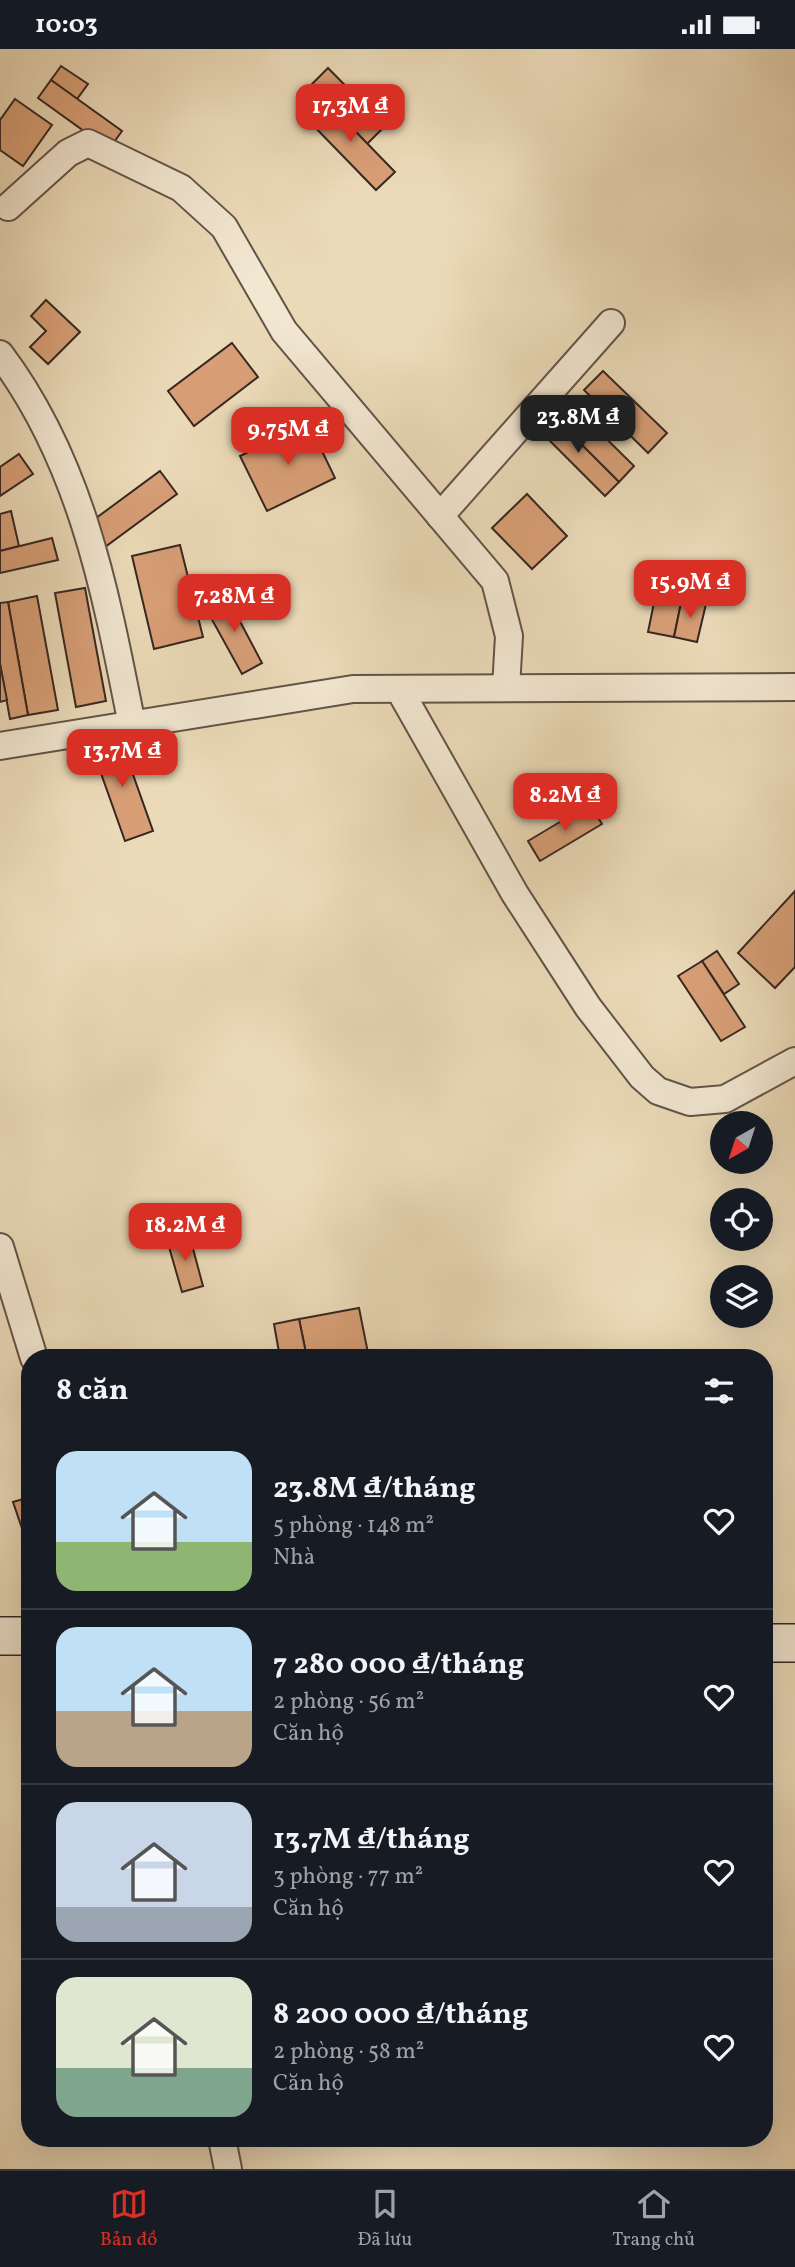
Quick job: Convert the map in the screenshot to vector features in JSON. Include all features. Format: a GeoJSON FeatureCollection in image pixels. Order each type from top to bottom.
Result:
{"type":"FeatureCollection","features":[{"type":"Feature","properties":{"kind":"main road"},"geometry":{"type":"LineString","coordinates":[[0,1636],[21,1636]]}},
{"type":"Feature","properties":{"kind":"main road"},"geometry":{"type":"LineString","coordinates":[[773,1643],[795,1643]]}},
{"type":"Feature","properties":{"kind":"street"},"geometry":{"type":"LineString","coordinates":[[3,206],[68,153],[88,143],[181,188],[224,227],[284,331],[495,581],[509,636],[506,688]]}},
{"type":"Feature","properties":{"kind":"street"},"geometry":{"type":"LineString","coordinates":[[440,516],[611,323]]}},
{"type":"Feature","properties":{"kind":"street"},"geometry":{"type":"LineString","coordinates":[[0,354],[15,373],[62,459],[102,574],[132,725]]}},
{"type":"Feature","properties":{"kind":"street"},"geometry":{"type":"LineString","coordinates":[[0,746],[354,689],[795,687]]}},
{"type":"Feature","properties":{"kind":"street"},"geometry":{"type":"LineString","coordinates":[[399,689],[515,894],[588,1007],[642,1077],[658,1091],[690,1102],[725,1099],[795,1061]]}},
{"type":"Feature","properties":{"kind":"street"},"geometry":{"type":"LineString","coordinates":[[0,1247],[31,1349]]}},
{"type":"Feature","properties":{"kind":"street"},"geometry":{"type":"LineString","coordinates":[[224,2147],[229,2169]]}},
{"type":"Feature","properties":{"kind":"building"},"geometry":{"type":"Polygon","coordinates":[[[61,66],[88,84],[77,99],[51,80],[61,66]]]}},
{"type":"Feature","properties":{"kind":"building"},"geometry":{"type":"Polygon","coordinates":[[[328,68],[385,126],[367,144],[311,85],[328,68]]]}},
{"type":"Feature","properties":{"kind":"building"},"geometry":{"type":"Polygon","coordinates":[[[51,80],[122,131],[109,149],[38,98],[51,80]]]}},
{"type":"Feature","properties":{"kind":"building"},"geometry":{"type":"Polygon","coordinates":[[[323,98],[395,172],[376,190],[304,116],[323,98]]]}},
{"type":"Feature","properties":{"kind":"building"},"geometry":{"type":"Polygon","coordinates":[[[15,99],[52,125],[23,166],[0,150],[0,120],[15,99]]]}},
{"type":"Feature","properties":{"kind":"building"},"geometry":{"type":"Polygon","coordinates":[[[46,300],[80,332],[48,364],[30,347],[46,331],[31,316],[46,300]]]}},
{"type":"Feature","properties":{"kind":"building"},"geometry":{"type":"Polygon","coordinates":[[[232,343],[258,377],[194,426],[168,391],[232,343]]]}},
{"type":"Feature","properties":{"kind":"building"},"geometry":{"type":"Polygon","coordinates":[[[603,371],[667,433],[648,453],[584,390],[603,371]]]}},
{"type":"Feature","properties":{"kind":"building"},"geometry":{"type":"Polygon","coordinates":[[[566,399],[634,466],[619,482],[551,414],[566,399]]]}},
{"type":"Feature","properties":{"kind":"building"},"geometry":{"type":"Polygon","coordinates":[[[551,414],[619,482],[605,496],[537,428],[551,414]]]}},
{"type":"Feature","properties":{"kind":"building"},"geometry":{"type":"Polygon","coordinates":[[[309,424],[335,478],[267,511],[240,456],[309,424]]]}},
{"type":"Feature","properties":{"kind":"building"},"geometry":{"type":"Polygon","coordinates":[[[19,454],[33,474],[0,496],[0,467],[19,454]]]}},
{"type":"Feature","properties":{"kind":"building"},"geometry":{"type":"Polygon","coordinates":[[[160,471],[177,494],[105,547],[88,524],[160,471]]]}},
{"type":"Feature","properties":{"kind":"building"},"geometry":{"type":"Polygon","coordinates":[[[527,494],[567,536],[532,569],[492,528],[527,494]]]}},
{"type":"Feature","properties":{"kind":"building"},"geometry":{"type":"Polygon","coordinates":[[[11,511],[19,546],[0,551],[0,514],[11,511]]]}},
{"type":"Feature","properties":{"kind":"building"},"geometry":{"type":"Polygon","coordinates":[[[52,538],[58,560],[0,573],[0,551],[52,538]]]}},
{"type":"Feature","properties":{"kind":"building"},"geometry":{"type":"Polygon","coordinates":[[[180,545],[203,637],[154,649],[132,556],[180,545]]]}},
{"type":"Feature","properties":{"kind":"building"},"geometry":{"type":"Polygon","coordinates":[[[85,588],[106,701],[76,707],[55,593],[85,588]]]}},
{"type":"Feature","properties":{"kind":"building"},"geometry":{"type":"Polygon","coordinates":[[[656,593],[682,598],[674,637],[648,632],[656,593]]]}},
{"type":"Feature","properties":{"kind":"building"},"geometry":{"type":"Polygon","coordinates":[[[226,595],[262,663],[242,674],[205,607],[226,595]]]}},
{"type":"Feature","properties":{"kind":"building"},"geometry":{"type":"Polygon","coordinates":[[[37,596],[58,710],[28,715],[8,602],[37,596]]]}},
{"type":"Feature","properties":{"kind":"building"},"geometry":{"type":"Polygon","coordinates":[[[682,598],[706,604],[697,642],[674,637],[682,598]]]}},
{"type":"Feature","properties":{"kind":"building"},"geometry":{"type":"Polygon","coordinates":[[[8,602],[28,715],[10,719],[0,664],[0,603],[8,602]]]}},
{"type":"Feature","properties":{"kind":"building"},"geometry":{"type":"Polygon","coordinates":[[[0,664],[7,700],[0,702],[0,664]]]}},
{"type":"Feature","properties":{"kind":"building"},"geometry":{"type":"Polygon","coordinates":[[[120,738],[153,831],[125,841],[92,748],[120,738]]]}},
{"type":"Feature","properties":{"kind":"building"},"geometry":{"type":"Polygon","coordinates":[[[590,804],[602,824],[540,861],[528,841],[590,804]]]}},
{"type":"Feature","properties":{"kind":"building"},"geometry":{"type":"Polygon","coordinates":[[[795,891],[795,967],[775,988],[738,953],[795,891]]]}},
{"type":"Feature","properties":{"kind":"building"},"geometry":{"type":"Polygon","coordinates":[[[717,951],[739,984],[724,994],[702,961],[717,951]]]}},
{"type":"Feature","properties":{"kind":"building"},"geometry":{"type":"Polygon","coordinates":[[[702,961],[745,1027],[721,1041],[678,976],[702,961]]]}},
{"type":"Feature","properties":{"kind":"building"},"geometry":{"type":"Polygon","coordinates":[[[189,1234],[203,1286],[182,1292],[167,1240],[189,1234]]]}},
{"type":"Feature","properties":{"kind":"building"},"geometry":{"type":"Polygon","coordinates":[[[359,1308],[367,1349],[305,1349],[299,1319],[359,1308]]]}},
{"type":"Feature","properties":{"kind":"building"},"geometry":{"type":"Polygon","coordinates":[[[299,1319],[305,1349],[278,1349],[274,1324],[299,1319]]]}},
{"type":"Feature","properties":{"kind":"building"},"geometry":{"type":"Polygon","coordinates":[[[21,1500],[21,1526],[13,1502],[21,1500]]]}}]}
